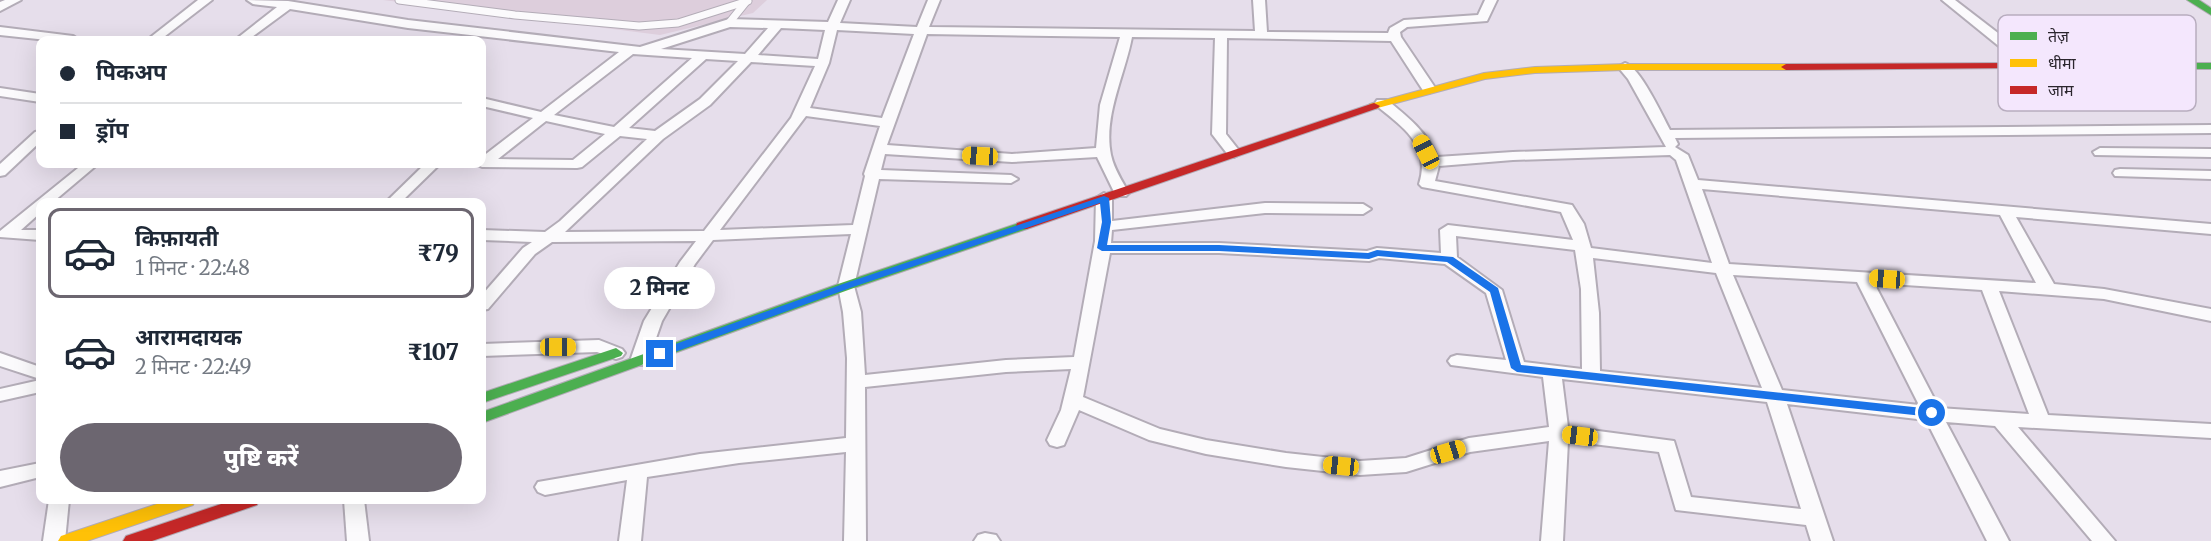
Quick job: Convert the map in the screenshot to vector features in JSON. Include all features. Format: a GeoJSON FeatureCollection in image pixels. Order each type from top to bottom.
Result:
{"type":"FeatureCollection","features":[{"type":"Feature","properties":{"kind":"street"},"geometry":{"type":"LineString","coordinates":[[0,7],[15,0]]}},
{"type":"Feature","properties":{"kind":"street"},"geometry":{"type":"LineString","coordinates":[[158,36],[206,0]]}},
{"type":"Feature","properties":{"kind":"street"},"geometry":{"type":"LineString","coordinates":[[253,0],[408,24],[635,50],[823,63]]}},
{"type":"Feature","properties":{"kind":"street"},"geometry":{"type":"LineString","coordinates":[[639,361],[658,311],[688,262],[801,111],[823,63],[832,26],[844,0]]}},
{"type":"Feature","properties":{"kind":"street"},"geometry":{"type":"LineString","coordinates":[[855,541],[856,382],[848,278],[871,174],[887,123],[934,0]]}},
{"type":"Feature","properties":{"kind":"street"},"geometry":{"type":"LineString","coordinates":[[1259,0],[1261,35]]}},
{"type":"Feature","properties":{"kind":"street"},"geometry":{"type":"LineString","coordinates":[[1427,79],[1395,37],[1394,31],[1404,24],[1483,18],[1491,0]]}},
{"type":"Feature","properties":{"kind":"street"},"geometry":{"type":"LineString","coordinates":[[1948,0],[1998,40]]}},
{"type":"Feature","properties":{"kind":"street"},"geometry":{"type":"LineString","coordinates":[[2192,0],[2211,12]]}},
{"type":"Feature","properties":{"kind":"street"},"geometry":{"type":"LineString","coordinates":[[246,36],[288,5]]}},
{"type":"Feature","properties":{"kind":"street"},"geometry":{"type":"LineString","coordinates":[[486,160],[635,50],[729,22],[921,31],[1395,37]]}},
{"type":"Feature","properties":{"kind":"street"},"geometry":{"type":"LineString","coordinates":[[489,286],[529,251],[566,224],[658,135],[705,102],[778,24]]}},
{"type":"Feature","properties":{"kind":"street"},"geometry":{"type":"LineString","coordinates":[[0,31],[41,36]]}},
{"type":"Feature","properties":{"kind":"street"},"geometry":{"type":"LineString","coordinates":[[1058,440],[1066,424],[1081,363],[1113,191],[1102,152],[1107,103],[1127,33]]}},
{"type":"Feature","properties":{"kind":"street"},"geometry":{"type":"LineString","coordinates":[[1221,34],[1219,134],[1232,144]]}},
{"type":"Feature","properties":{"kind":"street"},"geometry":{"type":"LineString","coordinates":[[486,417],[639,361],[848,278],[1113,191],[1232,144],[1382,103],[1427,79],[1512,62],[1564,58],[1774,55],[1998,57]]}},
{"type":"Feature","properties":{"kind":"street"},"geometry":{"type":"LineString","coordinates":[[486,163],[577,164],[617,132],[702,56]]}},
{"type":"Feature","properties":{"kind":"street"},"geometry":{"type":"LineString","coordinates":[[2196,56],[2211,56]]}},
{"type":"Feature","properties":{"kind":"street"},"geometry":{"type":"LineString","coordinates":[[1427,79],[1535,70],[1625,67],[1998,66]]}},
{"type":"Feature","properties":{"kind":"street"},"geometry":{"type":"LineString","coordinates":[[1625,67],[1634,78],[1666,134],[1673,151],[1683,158],[1722,269],[1775,397],[1822,541]]}},
{"type":"Feature","properties":{"kind":"street"},"geometry":{"type":"LineString","coordinates":[[1323,108],[1389,87]]}},
{"type":"Feature","properties":{"kind":"street"},"geometry":{"type":"LineString","coordinates":[[0,92],[36,97]]}},
{"type":"Feature","properties":{"kind":"street"},"geometry":{"type":"LineString","coordinates":[[486,103],[617,132],[658,135]]}},
{"type":"Feature","properties":{"kind":"street"},"geometry":{"type":"LineString","coordinates":[[1382,103],[1403,120],[1421,141],[1432,162],[1427,184],[1567,208],[1576,220],[1589,280],[1591,377]]}},
{"type":"Feature","properties":{"kind":"street"},"geometry":{"type":"LineString","coordinates":[[801,111],[887,123]]}},
{"type":"Feature","properties":{"kind":"street"},"geometry":{"type":"LineString","coordinates":[[1666,134],[2211,129]]}},
{"type":"Feature","properties":{"kind":"street"},"geometry":{"type":"LineString","coordinates":[[2,169],[34,148]]}},
{"type":"Feature","properties":{"kind":"street"},"geometry":{"type":"LineString","coordinates":[[879,149],[1012,158],[1102,152]]}},
{"type":"Feature","properties":{"kind":"street"},"geometry":{"type":"LineString","coordinates":[[1432,162],[1513,156],[1673,151]]}},
{"type":"Feature","properties":{"kind":"street"},"geometry":{"type":"LineString","coordinates":[[2100,152],[2208,155]]}},
{"type":"Feature","properties":{"kind":"street"},"geometry":{"type":"LineString","coordinates":[[49,198],[86,168]]}},
{"type":"Feature","properties":{"kind":"street"},"geometry":{"type":"LineString","coordinates":[[397,198],[429,168]]}},
{"type":"Feature","properties":{"kind":"street"},"geometry":{"type":"LineString","coordinates":[[2120,173],[2211,176]]}},
{"type":"Feature","properties":{"kind":"street"},"geometry":{"type":"LineString","coordinates":[[871,174],[1011,179]]}},
{"type":"Feature","properties":{"kind":"street"},"geometry":{"type":"LineString","coordinates":[[1692,184],[2211,229]]}},
{"type":"Feature","properties":{"kind":"street"},"geometry":{"type":"LineString","coordinates":[[486,397],[645,345],[824,279],[848,278],[1113,191]]}},
{"type":"Feature","properties":{"kind":"street"},"geometry":{"type":"LineString","coordinates":[[1106,226],[1266,208],[1363,209]]}},
{"type":"Feature","properties":{"kind":"street"},"geometry":{"type":"LineString","coordinates":[[36,209],[6,234],[36,235]]}},
{"type":"Feature","properties":{"kind":"street"},"geometry":{"type":"LineString","coordinates":[[2006,212],[2048,289]]}},
{"type":"Feature","properties":{"kind":"street"},"geometry":{"type":"LineString","coordinates":[[486,235],[547,238],[708,236],[859,229]]}},
{"type":"Feature","properties":{"kind":"street"},"geometry":{"type":"LineString","coordinates":[[1449,259],[1448,230],[1722,269],[2104,294],[2211,315]]}},
{"type":"Feature","properties":{"kind":"street"},"geometry":{"type":"LineString","coordinates":[[1102,248],[1219,248],[1369,256],[1377,253],[1449,259],[1494,290],[1517,368]]}},
{"type":"Feature","properties":{"kind":"street"},"geometry":{"type":"LineString","coordinates":[[1863,278],[1998,541]]}},
{"type":"Feature","properties":{"kind":"street"},"geometry":{"type":"LineString","coordinates":[[1988,285],[2041,421]]}},
{"type":"Feature","properties":{"kind":"street"},"geometry":{"type":"LineString","coordinates":[[486,350],[599,346],[616,353]]}},
{"type":"Feature","properties":{"kind":"street"},"geometry":{"type":"LineString","coordinates":[[0,359],[36,372]]}},
{"type":"Feature","properties":{"kind":"street"},"geometry":{"type":"LineString","coordinates":[[1457,361],[1932,413],[2211,431]]}},
{"type":"Feature","properties":{"kind":"street"},"geometry":{"type":"LineString","coordinates":[[856,382],[1006,366],[1081,363]]}},
{"type":"Feature","properties":{"kind":"street"},"geometry":{"type":"LineString","coordinates":[[1552,372],[1559,433],[1552,541]]}},
{"type":"Feature","properties":{"kind":"street"},"geometry":{"type":"LineString","coordinates":[[0,395],[36,387]]}},
{"type":"Feature","properties":{"kind":"street"},"geometry":{"type":"LineString","coordinates":[[1072,400],[1156,435],[1206,447],[1286,460],[1360,468],[1406,465],[1469,445],[1559,433],[1667,446],[1683,504],[1814,518]]}},
{"type":"Feature","properties":{"kind":"street"},"geometry":{"type":"LineString","coordinates":[[2000,419],[2104,541]]}},
{"type":"Feature","properties":{"kind":"street"},"geometry":{"type":"LineString","coordinates":[[545,487],[638,470],[777,450],[856,444]]}},
{"type":"Feature","properties":{"kind":"street"},"geometry":{"type":"LineString","coordinates":[[630,541],[638,470]]}},
{"type":"Feature","properties":{"kind":"street"},"geometry":{"type":"LineString","coordinates":[[0,479],[36,471]]}},
{"type":"Feature","properties":{"kind":"street"},"geometry":{"type":"LineString","coordinates":[[54,541],[59,504]]}},
{"type":"Feature","properties":{"kind":"street"},"geometry":{"type":"LineString","coordinates":[[67,541],[175,504]]}},
{"type":"Feature","properties":{"kind":"street"},"geometry":{"type":"LineString","coordinates":[[132,541],[239,504]]}},
{"type":"Feature","properties":{"kind":"street"},"geometry":{"type":"LineString","coordinates":[[354,504],[358,541]]}},
{"type":"Feature","properties":{"kind":"lane"},"geometry":{"type":"LineString","coordinates":[[399,0],[525,16],[639,26],[678,22],[748,0]]}},
{"type":"Feature","properties":{"kind":"lane"},"geometry":{"type":"LineString","coordinates":[[729,22],[748,0]]}},
{"type":"Feature","properties":{"kind":"shaded area"},"geometry":{"type":"Polygon","coordinates":[[[383,0],[767,0],[753,13],[660,35],[383,0]]]}},
{"type":"Feature","properties":{"kind":"traffic: fast"},"geometry":{"type":"LineString","coordinates":[[2192,0],[2211,12]]}},
{"type":"Feature","properties":{"kind":"traffic: fast"},"geometry":{"type":"LineString","coordinates":[[2196,66],[2211,66]]}},
{"type":"Feature","properties":{"kind":"traffic: fast"},"geometry":{"type":"LineString","coordinates":[[486,417],[846,286],[1022,226]]}},
{"type":"Feature","properties":{"kind":"traffic: fast"},"geometry":{"type":"LineString","coordinates":[[486,397],[616,353]]}},
{"type":"Feature","properties":{"kind":"traffic: slow"},"geometry":{"type":"LineString","coordinates":[[1374,106],[1484,76],[1535,70],[1625,67],[1786,67]]}},
{"type":"Feature","properties":{"kind":"traffic: slow"},"geometry":{"type":"LineString","coordinates":[[67,541],[175,504]]}},
{"type":"Feature","properties":{"kind":"traffic: jam"},"geometry":{"type":"LineString","coordinates":[[1786,67],[1998,66]]}},
{"type":"Feature","properties":{"kind":"traffic: jam"},"geometry":{"type":"LineString","coordinates":[[1022,226],[1374,106]]}},
{"type":"Feature","properties":{"kind":"traffic: jam"},"geometry":{"type":"LineString","coordinates":[[132,541],[239,504]]}},
{"type":"Feature","properties":{"kind":"route"},"geometry":{"type":"LineString","coordinates":[[660,354],[846,286],[1104,198],[1106,222],[1102,248],[1219,248],[1369,256],[1377,253],[1449,259],[1494,290],[1517,368],[1932,413]]}}]}
